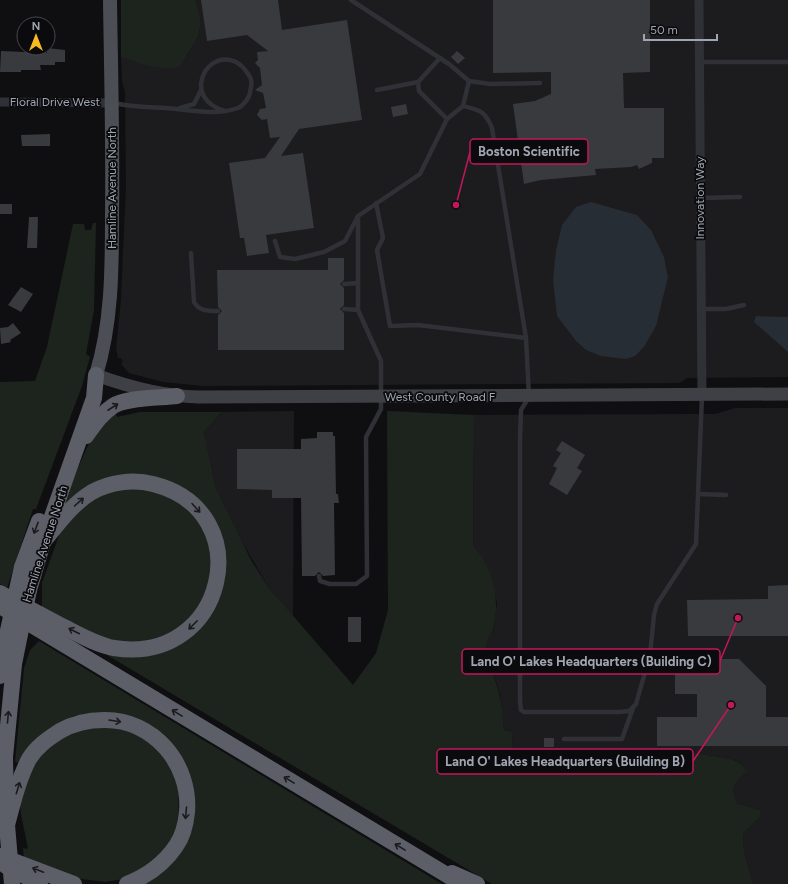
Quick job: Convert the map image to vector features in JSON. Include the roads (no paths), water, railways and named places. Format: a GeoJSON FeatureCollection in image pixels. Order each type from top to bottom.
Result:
{"type":"FeatureCollection","features":[{"type":"Feature","properties":{"kind":"highway","name":"Hamline Avenue North"},"geometry":{"type":"LineString","coordinates":[[0,676],[8,659],[43,542],[94,398],[96,374]]}},
{"type":"Feature","properties":{"kind":"highway","name":"Hamline Avenue North"},"geometry":{"type":"LineString","coordinates":[[12,884],[5,797],[8,659],[22,567],[85,395],[96,374]]}},
{"type":"Feature","properties":{"kind":"highway"},"geometry":{"type":"LineString","coordinates":[[77,446],[98,418],[114,405],[130,400],[177,396]]}},
{"type":"Feature","properties":{"kind":"highway"},"geometry":{"type":"LineString","coordinates":[[0,593],[92,641],[113,648],[137,650],[156,647],[175,639],[192,626],[205,611],[214,593],[219,575],[215,538],[206,521],[194,506],[180,494],[164,486],[144,481],[107,485],[92,492],[78,502],[43,542]]}},
{"type":"Feature","properties":{"kind":"highway"},"geometry":{"type":"LineString","coordinates":[[0,606],[462,884]]}},
{"type":"Feature","properties":{"kind":"highway"},"geometry":{"type":"LineString","coordinates":[[7,825],[21,778],[30,758],[42,744],[66,728],[92,720],[117,721],[143,730],[162,744],[181,771],[186,783],[186,818],[183,832],[177,846],[162,864],[150,873],[127,884]]}},
{"type":"Feature","properties":{"kind":"highway"},"geometry":{"type":"LineString","coordinates":[[0,856],[74,884]]}},
{"type":"Feature","properties":{"kind":"highway"},"geometry":{"type":"LineString","coordinates":[[0,862],[40,884]]}},
{"type":"Feature","properties":{"kind":"highway"},"geometry":{"type":"LineString","coordinates":[[434,867],[477,884]]}},
{"type":"Feature","properties":{"kind":"main road","name":"Hamline Avenue North"},"geometry":{"type":"LineString","coordinates":[[96,374],[102,355],[110,301],[113,164],[110,0]]}},
{"type":"Feature","properties":{"kind":"street","name":"Innovation Way"},"geometry":{"type":"LineString","coordinates":[[699,0],[702,396]]}},
{"type":"Feature","properties":{"kind":"street","name":"Floral Drive West"},"geometry":{"type":"LineString","coordinates":[[0,102],[111,103]]}},
{"type":"Feature","properties":{"kind":"street","name":"West County Road F"},"geometry":{"type":"LineString","coordinates":[[96,374],[114,381],[177,396],[382,398],[788,394]]}},
{"type":"Feature","properties":{"kind":"lane"},"geometry":{"type":"LineString","coordinates":[[351,0],[440,58],[469,81],[490,84],[540,83]]}},
{"type":"Feature","properties":{"kind":"lane"},"geometry":{"type":"LineString","coordinates":[[377,90],[418,82],[440,58]]}},
{"type":"Feature","properties":{"kind":"lane"},"geometry":{"type":"LineString","coordinates":[[111,103],[178,109],[225,111],[240,107],[250,95],[252,80],[244,66],[229,60],[214,63],[203,74],[201,90],[194,104],[178,109]]}},
{"type":"Feature","properties":{"kind":"lane"},"geometry":{"type":"LineString","coordinates":[[700,62],[788,62]]}},
{"type":"Feature","properties":{"kind":"lane"},"geometry":{"type":"LineString","coordinates":[[275,241],[280,257],[295,259],[324,252],[345,241],[358,216],[420,174],[447,119],[463,106],[469,81]]}},
{"type":"Feature","properties":{"kind":"lane"},"geometry":{"type":"LineString","coordinates":[[418,82],[419,91],[447,119]]}},
{"type":"Feature","properties":{"kind":"lane"},"geometry":{"type":"LineString","coordinates":[[201,90],[205,100],[214,108],[225,111]]}},
{"type":"Feature","properties":{"kind":"lane"},"geometry":{"type":"LineString","coordinates":[[463,106],[478,109],[487,116],[492,128],[526,338],[529,397],[521,410],[520,439],[519,649],[521,710],[524,712],[620,712],[629,711],[633,708]]}},
{"type":"Feature","properties":{"kind":"lane"},"geometry":{"type":"LineString","coordinates":[[700,198],[740,197]]}},
{"type":"Feature","properties":{"kind":"lane"},"geometry":{"type":"LineString","coordinates":[[376,203],[383,238],[377,250],[390,326],[418,325],[526,338]]}},
{"type":"Feature","properties":{"kind":"lane"},"geometry":{"type":"LineString","coordinates":[[319,576],[320,581],[330,584],[356,584],[367,576],[366,437],[381,409],[382,398],[381,360],[358,310],[358,216]]}},
{"type":"Feature","properties":{"kind":"lane"},"geometry":{"type":"LineString","coordinates":[[191,253],[194,302],[196,307],[202,310],[218,310]]}},
{"type":"Feature","properties":{"kind":"lane"},"geometry":{"type":"LineString","coordinates":[[344,284],[358,284]]}},
{"type":"Feature","properties":{"kind":"lane"},"geometry":{"type":"LineString","coordinates":[[701,309],[726,309],[744,306]]}},
{"type":"Feature","properties":{"kind":"lane"},"geometry":{"type":"LineString","coordinates":[[344,309],[358,310]]}},
{"type":"Feature","properties":{"kind":"lane"},"geometry":{"type":"LineString","coordinates":[[564,739],[622,739],[633,708],[638,699],[650,655],[654,615],[657,604],[696,544],[702,396]]}},
{"type":"Feature","properties":{"kind":"lane"},"geometry":{"type":"LineString","coordinates":[[699,494],[726,495]]}},
{"type":"Feature","properties":{"kind":"place","name":"Boston Scientific"},"geometry":{"type":"Point","coordinates":[456,205]}},
{"type":"Feature","properties":{"kind":"place","name":"Land O' Lakes Headquarters (Building C)"},"geometry":{"type":"Point","coordinates":[738,618]}},
{"type":"Feature","properties":{"kind":"place","name":"Land O' Lakes Headquarters (Building B)"},"geometry":{"type":"Point","coordinates":[731,705]}}]}
